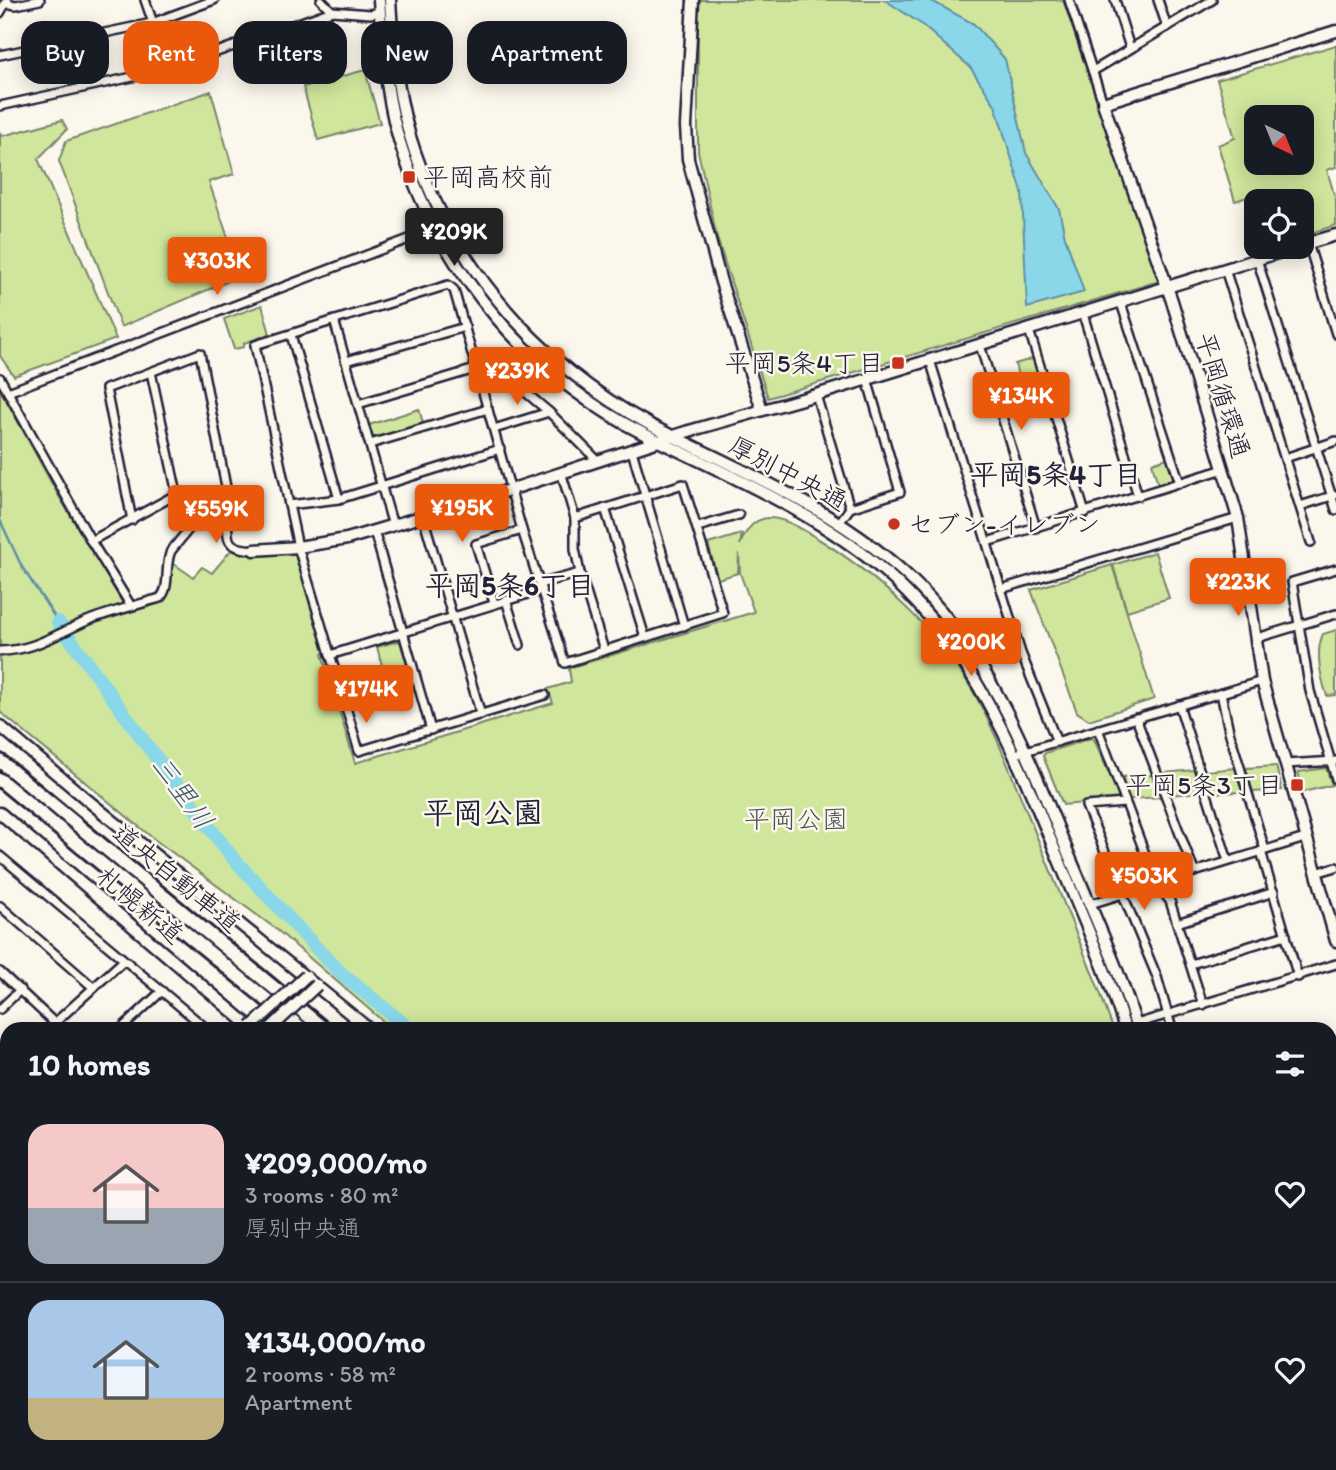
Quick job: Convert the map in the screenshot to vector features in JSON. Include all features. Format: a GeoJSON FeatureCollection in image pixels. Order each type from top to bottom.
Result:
{"type":"FeatureCollection","features":[{"type":"Feature","properties":{"kind":"highway","name":"道央自動車道"},"geometry":{"type":"LineString","coordinates":[[0,761],[316,1022]]}},
{"type":"Feature","properties":{"kind":"highway","name":"道央自動車道"},"geometry":{"type":"LineString","coordinates":[[0,780],[294,1022]]}},
{"type":"Feature","properties":{"kind":"street"},"geometry":{"type":"LineString","coordinates":[[0,13],[6,2],[16,5],[40,0]]}},
{"type":"Feature","properties":{"kind":"street"},"geometry":{"type":"LineString","coordinates":[[145,0],[151,21]]}},
{"type":"Feature","properties":{"kind":"street"},"geometry":{"type":"LineString","coordinates":[[157,21],[214,0]]}},
{"type":"Feature","properties":{"kind":"street"},"geometry":{"type":"LineString","coordinates":[[321,0],[332,12]]}},
{"type":"Feature","properties":{"kind":"street","name":"厚別中央通"},"geometry":{"type":"LineString","coordinates":[[379,0],[382,51],[402,151],[435,229],[472,288],[494,317],[570,388],[660,441],[810,520],[853,547],[922,607],[961,655],[1020,753],[1090,904],[1124,987],[1134,1022]]}},
{"type":"Feature","properties":{"kind":"street","name":"厚別中央通"},"geometry":{"type":"LineString","coordinates":[[390,0],[402,103],[415,151],[439,211],[458,246],[502,307],[549,355],[604,397],[672,437],[839,523],[901,570],[957,630],[995,686],[1122,1022]]}},
{"type":"Feature","properties":{"kind":"street"},"geometry":{"type":"LineString","coordinates":[[693,0],[686,125],[688,159],[721,282],[762,410]]}},
{"type":"Feature","properties":{"kind":"street"},"geometry":{"type":"LineString","coordinates":[[1069,0],[1103,103],[1336,31]]}},
{"type":"Feature","properties":{"kind":"street"},"geometry":{"type":"LineString","coordinates":[[1115,0],[1130,48]]}},
{"type":"Feature","properties":{"kind":"street"},"geometry":{"type":"LineString","coordinates":[[1158,0],[1167,27]]}},
{"type":"Feature","properties":{"kind":"street"},"geometry":{"type":"LineString","coordinates":[[1093,71],[1167,27],[1201,3],[1212,0]]}},
{"type":"Feature","properties":{"kind":"street"},"geometry":{"type":"LineString","coordinates":[[219,52],[332,12],[380,12]]}},
{"type":"Feature","properties":{"kind":"street"},"geometry":{"type":"LineString","coordinates":[[0,55],[123,29]]}},
{"type":"Feature","properties":{"kind":"street"},"geometry":{"type":"LineString","coordinates":[[0,106],[123,79]]}},
{"type":"Feature","properties":{"kind":"street","name":"平岡循環通"},"geometry":{"type":"LineString","coordinates":[[1103,103],[1167,287],[1238,517],[1262,681],[1336,941]]}},
{"type":"Feature","properties":{"kind":"street"},"geometry":{"type":"LineString","coordinates":[[8,392],[435,229]]}},
{"type":"Feature","properties":{"kind":"street"},"geometry":{"type":"LineString","coordinates":[[1314,241],[1336,235]]}},
{"type":"Feature","properties":{"kind":"street"},"geometry":{"type":"LineString","coordinates":[[132,520],[106,388],[200,353],[226,487],[224,498],[229,512],[226,532],[228,539],[238,547],[254,550],[298,547],[347,539],[393,526],[672,437],[1121,303],[1257,259],[1334,495],[1336,510]]}},
{"type":"Feature","properties":{"kind":"street"},"geometry":{"type":"LineString","coordinates":[[1310,259],[1336,334]]}},
{"type":"Feature","properties":{"kind":"street"},"geometry":{"type":"LineString","coordinates":[[1225,269],[1311,542]]}},
{"type":"Feature","properties":{"kind":"street"},"geometry":{"type":"LineString","coordinates":[[545,695],[361,752],[298,547],[255,345],[448,285],[454,290],[522,530],[565,663],[723,613],[683,484],[575,518]]}},
{"type":"Feature","properties":{"kind":"street"},"geometry":{"type":"LineString","coordinates":[[1121,303],[1180,483]]}},
{"type":"Feature","properties":{"kind":"street"},"geometry":{"type":"LineString","coordinates":[[1083,314],[1138,496]]}},
{"type":"Feature","properties":{"kind":"street"},"geometry":{"type":"LineString","coordinates":[[334,320],[393,526]]}},
{"type":"Feature","properties":{"kind":"street"},"geometry":{"type":"LineString","coordinates":[[346,361],[464,327]]}},
{"type":"Feature","properties":{"kind":"street"},"geometry":{"type":"LineString","coordinates":[[1029,330],[1085,513]]}},
{"type":"Feature","properties":{"kind":"street"},"geometry":{"type":"LineString","coordinates":[[290,335],[339,499]]}},
{"type":"Feature","properties":{"kind":"street"},"geometry":{"type":"LineString","coordinates":[[979,345],[1036,528]]}},
{"type":"Feature","properties":{"kind":"street"},"geometry":{"type":"LineString","coordinates":[[930,360],[1021,653],[1058,742]]}},
{"type":"Feature","properties":{"kind":"street"},"geometry":{"type":"LineString","coordinates":[[358,404],[492,364],[548,412],[598,461]]}},
{"type":"Feature","properties":{"kind":"street"},"geometry":{"type":"LineString","coordinates":[[91,541],[177,494],[151,372]]}},
{"type":"Feature","properties":{"kind":"street"},"geometry":{"type":"LineString","coordinates":[[0,378],[91,541],[131,606]]}},
{"type":"Feature","properties":{"kind":"street"},"geometry":{"type":"LineString","coordinates":[[839,523],[850,508],[900,492],[867,380]]}},
{"type":"Feature","properties":{"kind":"street"},"geometry":{"type":"LineString","coordinates":[[817,395],[850,508]]}},
{"type":"Feature","properties":{"kind":"street"},"geometry":{"type":"LineString","coordinates":[[370,444],[488,409]]}},
{"type":"Feature","properties":{"kind":"street"},"geometry":{"type":"LineString","coordinates":[[494,429],[548,412]]}},
{"type":"Feature","properties":{"kind":"street"},"geometry":{"type":"LineString","coordinates":[[1284,458],[1336,441]]}},
{"type":"Feature","properties":{"kind":"street"},"geometry":{"type":"LineString","coordinates":[[289,505],[339,499],[500,449]]}},
{"type":"Feature","properties":{"kind":"street"},"geometry":{"type":"LineString","coordinates":[[632,451],[684,626]]}},
{"type":"Feature","properties":{"kind":"street"},"geometry":{"type":"LineString","coordinates":[[987,542],[1224,469]]}},
{"type":"Feature","properties":{"kind":"street"},"geometry":{"type":"LineString","coordinates":[[561,472],[575,518],[575,550],[580,573],[604,650]]}},
{"type":"Feature","properties":{"kind":"street"},"geometry":{"type":"LineString","coordinates":[[1300,506],[1334,495]]}},
{"type":"Feature","properties":{"kind":"street"},"geometry":{"type":"LineString","coordinates":[[0,651],[20,650],[79,624],[160,598],[164,594],[167,560],[171,551],[209,504],[224,498]]}},
{"type":"Feature","properties":{"kind":"street"},"geometry":{"type":"LineString","coordinates":[[605,508],[645,638]]}},
{"type":"Feature","properties":{"kind":"street"},"geometry":{"type":"LineString","coordinates":[[698,527],[739,515]]}},
{"type":"Feature","properties":{"kind":"street"},"geometry":{"type":"LineString","coordinates":[[423,516],[481,715]]}},
{"type":"Feature","properties":{"kind":"street"},"geometry":{"type":"LineString","coordinates":[[1001,589],[1238,517]]}},
{"type":"Feature","properties":{"kind":"street"},"geometry":{"type":"LineString","coordinates":[[494,603],[477,544],[522,530]]}},
{"type":"Feature","properties":{"kind":"street"},"geometry":{"type":"LineString","coordinates":[[374,531],[431,730]]}},
{"type":"Feature","properties":{"kind":"street"},"geometry":{"type":"LineString","coordinates":[[1336,569],[1292,582],[1310,691],[1333,761],[1336,779]]}},
{"type":"Feature","properties":{"kind":"street"},"geometry":{"type":"LineString","coordinates":[[330,655],[506,600],[580,573]]}},
{"type":"Feature","properties":{"kind":"street"},"geometry":{"type":"LineString","coordinates":[[506,600],[520,645]]}},
{"type":"Feature","properties":{"kind":"street"},"geometry":{"type":"LineString","coordinates":[[1257,638],[1336,614]]}},
{"type":"Feature","properties":{"kind":"street"},"geometry":{"type":"LineString","coordinates":[[344,703],[415,679]]}},
{"type":"Feature","properties":{"kind":"street"},"geometry":{"type":"LineString","coordinates":[[1020,753],[1262,681]]}},
{"type":"Feature","properties":{"kind":"street"},"geometry":{"type":"LineString","coordinates":[[1221,693],[1229,731],[1298,977]]}},
{"type":"Feature","properties":{"kind":"street"},"geometry":{"type":"LineString","coordinates":[[1180,705],[1228,861]]}},
{"type":"Feature","properties":{"kind":"street"},"geometry":{"type":"LineString","coordinates":[[1136,718],[1194,871]]}},
{"type":"Feature","properties":{"kind":"street","name":"札幌新道"},"geometry":{"type":"LineString","coordinates":[[0,726],[361,1022]]}},
{"type":"Feature","properties":{"kind":"street"},"geometry":{"type":"LineString","coordinates":[[1098,729],[1156,883],[1170,901],[1203,1005]]}},
{"type":"Feature","properties":{"kind":"street"},"geometry":{"type":"LineString","coordinates":[[1285,764],[1333,761]]}},
{"type":"Feature","properties":{"kind":"street"},"geometry":{"type":"LineString","coordinates":[[1125,803],[1086,806],[1157,977],[1170,1022]]}},
{"type":"Feature","properties":{"kind":"street","name":"札幌新道"},"geometry":{"type":"LineString","coordinates":[[0,813],[244,1022]]}},
{"type":"Feature","properties":{"kind":"street"},"geometry":{"type":"LineString","coordinates":[[1090,904],[1306,838]]}},
{"type":"Feature","properties":{"kind":"street"},"geometry":{"type":"LineString","coordinates":[[2,861],[199,1022]]}},
{"type":"Feature","properties":{"kind":"street"},"geometry":{"type":"LineString","coordinates":[[1316,873],[1336,867]]}},
{"type":"Feature","properties":{"kind":"street"},"geometry":{"type":"LineString","coordinates":[[1177,923],[1274,892]]}},
{"type":"Feature","properties":{"kind":"street"},"geometry":{"type":"LineString","coordinates":[[0,906],[94,988]]}},
{"type":"Feature","properties":{"kind":"street"},"geometry":{"type":"LineString","coordinates":[[1191,964],[1286,935]]}},
{"type":"Feature","properties":{"kind":"street"},"geometry":{"type":"LineString","coordinates":[[62,1022],[123,961]]}},
{"type":"Feature","properties":{"kind":"street"},"geometry":{"type":"LineString","coordinates":[[1151,1022],[1336,964]]}},
{"type":"Feature","properties":{"kind":"street"},"geometry":{"type":"LineString","coordinates":[[0,972],[54,1022]]}},
{"type":"Feature","properties":{"kind":"street"},"geometry":{"type":"LineString","coordinates":[[257,1022],[306,976]]}},
{"type":"Feature","properties":{"kind":"street"},"geometry":{"type":"LineString","coordinates":[[277,1022],[317,985]]}},
{"type":"Feature","properties":{"kind":"street"},"geometry":{"type":"LineString","coordinates":[[0,1009],[20,990]]}},
{"type":"Feature","properties":{"kind":"street"},"geometry":{"type":"LineString","coordinates":[[129,1022],[162,991]]}},
{"type":"Feature","properties":{"kind":"green space"},"geometry":{"type":"Polygon","coordinates":[[[698,0],[1063,0],[1159,281],[768,398],[717,238],[698,151],[698,0]]]}},
{"type":"Feature","properties":{"kind":"green space"},"geometry":{"type":"Polygon","coordinates":[[[1336,45],[1336,167],[1327,170],[1336,201],[1336,225],[1314,232],[1314,189],[1244,189],[1244,198],[1235,201],[1218,145],[1235,138],[1217,80],[1336,45]]]}},
{"type":"Feature","properties":{"kind":"green space"},"geometry":{"type":"Polygon","coordinates":[[[361,71],[361,84],[369,84],[380,123],[318,140],[303,87],[314,84],[347,84],[347,75],[361,71]]]}},
{"type":"Feature","properties":{"kind":"green space"},"geometry":{"type":"Polygon","coordinates":[[[211,91],[234,174],[209,182],[238,267],[231,280],[121,327],[59,161],[66,141],[211,91]]]}},
{"type":"Feature","properties":{"kind":"green space"},"geometry":{"type":"Polygon","coordinates":[[[62,120],[67,129],[38,159],[116,339],[14,376],[0,356],[0,133],[2,136],[62,120]]]}},
{"type":"Feature","properties":{"kind":"green space"},"geometry":{"type":"Polygon","coordinates":[[[262,305],[270,334],[234,349],[224,319],[262,305]]]}},
{"type":"Feature","properties":{"kind":"green space"},"geometry":{"type":"Polygon","coordinates":[[[1035,358],[1042,384],[1022,391],[1015,364],[1035,358]]]}},
{"type":"Feature","properties":{"kind":"green space","name":"平岡公園"},"geometry":{"type":"Polygon","coordinates":[[[0,389],[57,493],[128,612],[154,605],[168,596],[171,562],[193,577],[202,567],[212,573],[231,550],[251,555],[294,552],[327,652],[322,654],[355,763],[553,703],[548,689],[571,682],[569,669],[572,667],[754,612],[740,573],[739,553],[738,573],[718,579],[708,544],[742,534],[740,545],[750,527],[757,522],[763,519],[779,519],[823,542],[873,578],[919,621],[958,668],[989,721],[1111,1022],[384,1022],[276,929],[154,839],[0,712],[0,389]]]}},
{"type":"Feature","properties":{"kind":"green space"},"geometry":{"type":"Polygon","coordinates":[[[419,409],[423,423],[376,438],[372,436],[369,425],[419,409]]]}},
{"type":"Feature","properties":{"kind":"green space"},"geometry":{"type":"Polygon","coordinates":[[[1167,458],[1173,477],[1158,485],[1152,463],[1167,458]]]}},
{"type":"Feature","properties":{"kind":"green space"},"geometry":{"type":"Polygon","coordinates":[[[1155,552],[1169,598],[1127,611],[1113,565],[1155,552]]]}},
{"type":"Feature","properties":{"kind":"green space"},"geometry":{"type":"Polygon","coordinates":[[[1112,565],[1154,699],[1089,720],[1077,712],[1031,590],[1112,565]]]}},
{"type":"Feature","properties":{"kind":"green space"},"geometry":{"type":"Polygon","coordinates":[[[1336,630],[1336,695],[1327,696],[1321,673],[1319,648],[1323,634],[1336,630]]]}},
{"type":"Feature","properties":{"kind":"green space"},"geometry":{"type":"Polygon","coordinates":[[[398,641],[410,674],[387,684],[377,647],[398,641]]]}},
{"type":"Feature","properties":{"kind":"green space"},"geometry":{"type":"Polygon","coordinates":[[[1094,739],[1119,797],[1117,800],[1063,805],[1043,756],[1045,753],[1094,739]]]}},
{"type":"Feature","properties":{"kind":"green space"},"geometry":{"type":"Polygon","coordinates":[[[1276,766],[1282,790],[1253,792],[1246,768],[1276,766]]]}},
{"type":"Feature","properties":{"kind":"green space"},"geometry":{"type":"Polygon","coordinates":[[[1235,768],[1243,792],[1213,793],[1205,771],[1235,768]]]}},
{"type":"Feature","properties":{"kind":"green space"},"geometry":{"type":"Polygon","coordinates":[[[1326,768],[1332,785],[1303,792],[1298,772],[1326,768]]]}},
{"type":"Feature","properties":{"kind":"green space"},"geometry":{"type":"Polygon","coordinates":[[[1194,770],[1201,792],[1171,795],[1163,773],[1194,770]]]}},
{"type":"Feature","properties":{"kind":"green space"},"geometry":{"type":"Polygon","coordinates":[[[1152,775],[1161,797],[1129,799],[1120,777],[1152,775]]]}},
{"type":"Feature","properties":{"kind":"water"},"geometry":{"type":"Polygon","coordinates":[[[885,0],[930,0],[974,24],[1005,59],[1026,153],[1059,209],[1065,237],[1084,292],[1027,308],[1022,192],[995,105],[970,67],[921,24],[885,0]]]}},
{"type":"Feature","properties":{"kind":"waterway","name":"三里川"},"geometry":{"type":"LineString","coordinates":[[0,520],[22,567],[58,622]]}},
{"type":"Feature","properties":{"kind":"waterway","name":"三里川"},"geometry":{"type":"LineString","coordinates":[[58,622],[232,857],[343,975],[401,1022]]}},
{"type":"Feature","properties":{"kind":"place","name":"平岡高校前"},"geometry":{"type":"Point","coordinates":[409,177]}},
{"type":"Feature","properties":{"kind":"place","name":"平岡5条4丁目"},"geometry":{"type":"Point","coordinates":[898,363]}},
{"type":"Feature","properties":{"kind":"place","name":"セブン-イレブン"},"geometry":{"type":"Point","coordinates":[894,524]}},
{"type":"Feature","properties":{"kind":"place","name":"平岡5条3丁目"},"geometry":{"type":"Point","coordinates":[1297,785]}},
{"type":"Feature","properties":{"kind":"district","name":"平岡5条4丁目"},"geometry":{"type":"Point","coordinates":[1056,474]}},
{"type":"Feature","properties":{"kind":"district","name":"平岡5条6丁目"},"geometry":{"type":"Point","coordinates":[510,585]}},
{"type":"Feature","properties":{"kind":"district","name":"平岡公園"},"geometry":{"type":"Point","coordinates":[483,813]}}]}
